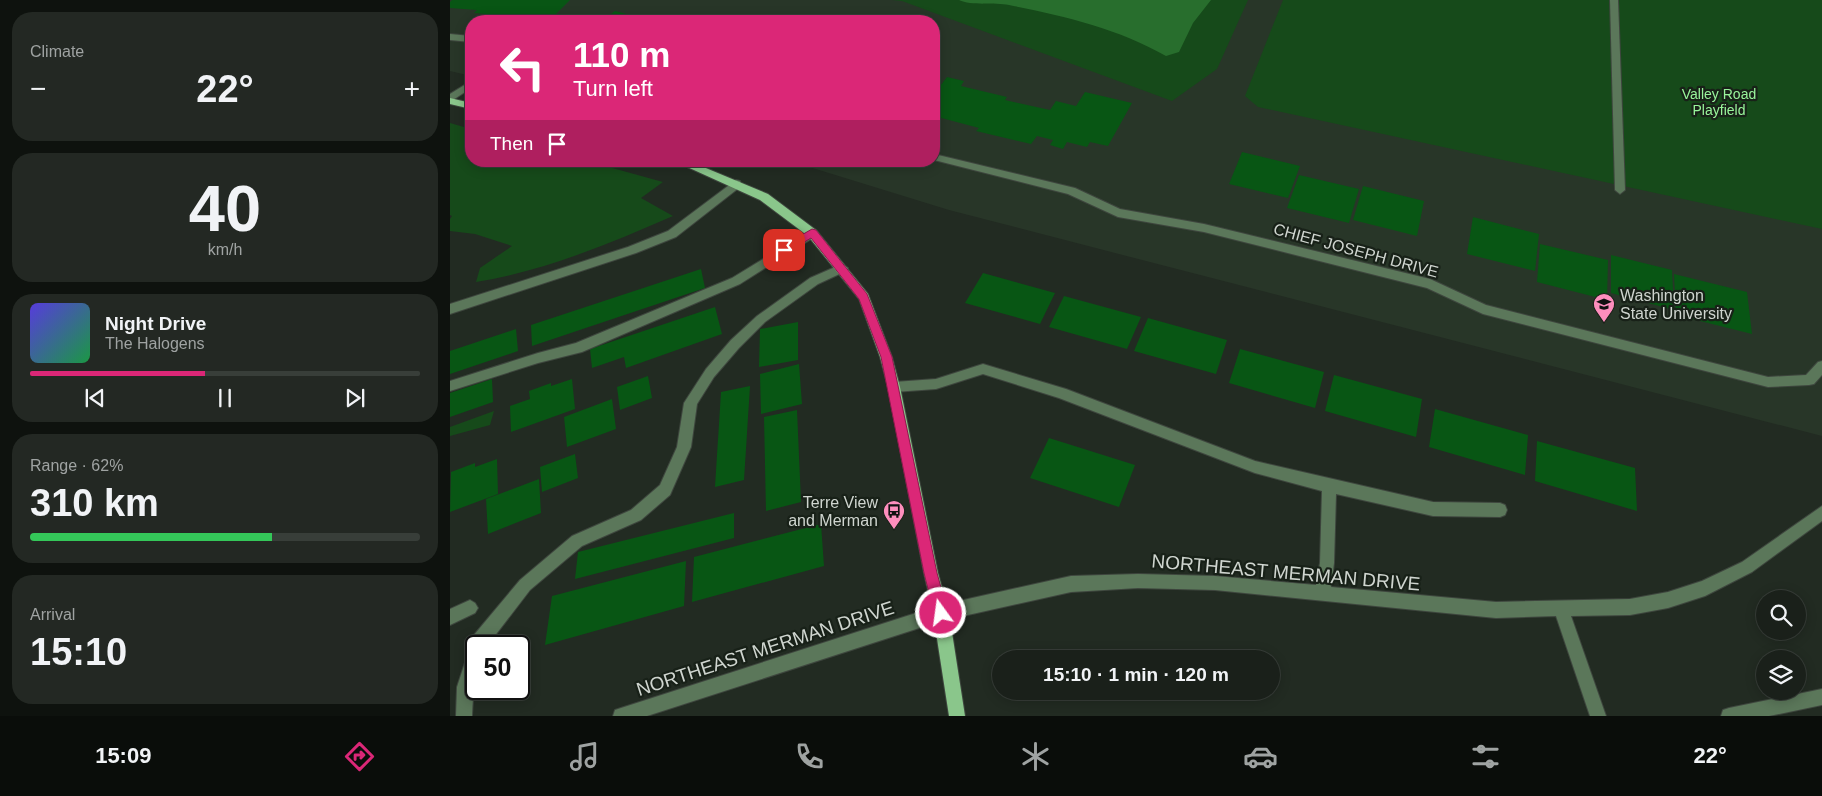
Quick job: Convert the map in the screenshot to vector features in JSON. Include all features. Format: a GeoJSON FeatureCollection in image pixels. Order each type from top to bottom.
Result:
{"type":"FeatureCollection","features":[{"type":"Feature","properties":{"kind":"main road"},"geometry":{"type":"LineString","coordinates":[[450,100],[465,104]]}},
{"type":"Feature","properties":{"kind":"main road"},"geometry":{"type":"LineString","coordinates":[[694,167],[764,197],[812,233],[864,297],[886,357],[894,387],[930,573],[941,613],[957,716]]}},
{"type":"Feature","properties":{"kind":"street"},"geometry":{"type":"LineString","coordinates":[[1614,0],[1620,190]]}},
{"type":"Feature","properties":{"kind":"street"},"geometry":{"type":"LineString","coordinates":[[450,37],[465,38]]}},
{"type":"Feature","properties":{"kind":"street"},"geometry":{"type":"LineString","coordinates":[[450,100],[465,89]]}},
{"type":"Feature","properties":{"kind":"street","name":"CHIEF JOSEPH DRIVE"},"geometry":{"type":"LineString","coordinates":[[940,158],[1070,191],[1118,213],[1204,228],[1430,284],[1484,309],[1768,382],[1809,380],[1822,366]]}},
{"type":"Feature","properties":{"kind":"street"},"geometry":{"type":"LineString","coordinates":[[450,309],[632,250],[672,234],[736,184]]}},
{"type":"Feature","properties":{"kind":"street"},"geometry":{"type":"LineString","coordinates":[[450,386],[538,358],[578,348],[728,285],[812,233]]}},
{"type":"Feature","properties":{"kind":"street"},"geometry":{"type":"LineString","coordinates":[[485,635],[525,585],[577,541],[636,515],[666,490],[684,447],[691,403],[710,373],[735,344],[761,319],[814,281],[842,268]]}},
{"type":"Feature","properties":{"kind":"street"},"geometry":{"type":"LineString","coordinates":[[894,387],[936,384],[983,369],[1060,392],[1255,467],[1433,509],[1500,510]]}},
{"type":"Feature","properties":{"kind":"street"},"geometry":{"type":"LineString","coordinates":[[1322,593],[1327,563],[1329,486]]}},
{"type":"Feature","properties":{"kind":"street","name":"NORTHEAST MERMAN DRIVE"},"geometry":{"type":"LineString","coordinates":[[621,716],[941,613],[1071,584],[1138,581],[1215,583],[1496,610],[1630,607],[1668,600],[1704,588],[1748,567],[1822,513]]}},
{"type":"Feature","properties":{"kind":"street"},"geometry":{"type":"LineString","coordinates":[[450,617],[470,608]]}},
{"type":"Feature","properties":{"kind":"street"},"geometry":{"type":"LineString","coordinates":[[1561,608],[1598,716]]}},
{"type":"Feature","properties":{"kind":"street"},"geometry":{"type":"LineString","coordinates":[[464,716],[465,687]]}},
{"type":"Feature","properties":{"kind":"street"},"geometry":{"type":"LineString","coordinates":[[1729,716],[1822,697]]}},
{"type":"Feature","properties":{"kind":"shaded area","name":"Washington State University"},"geometry":{"type":"Polygon","coordinates":[[[450,0],[1822,0],[1822,436],[949,210],[809,167],[940,167],[940,15],[465,15],[465,75],[450,71],[450,0]]]}},
{"type":"Feature","properties":{"kind":"shaded area"},"geometry":{"type":"Polygon","coordinates":[[[959,0],[1211,0],[1193,23],[1179,52],[1166,56],[1129,38],[1090,24],[1009,5],[970,3],[959,0]]]}},
{"type":"Feature","properties":{"kind":"green space"},"geometry":{"type":"Polygon","coordinates":[[[892,0],[1248,0],[1217,69],[1172,101],[902,1],[892,0]]]}},
{"type":"Feature","properties":{"kind":"green space","name":"Valley Road Playfield"},"geometry":{"type":"Polygon","coordinates":[[[1283,0],[1822,0],[1822,229],[1258,107],[1245,96],[1283,0]]]}},
{"type":"Feature","properties":{"kind":"green space"},"geometry":{"type":"Polygon","coordinates":[[[450,123],[465,127],[465,167],[609,167],[663,182],[641,198],[673,216],[625,237],[551,264],[476,282],[480,268],[512,246],[475,234],[450,231],[450,219],[452,216],[450,215],[450,123]]]}},
{"type":"Feature","properties":{"kind":"green space"},"geometry":{"type":"Polygon","coordinates":[[[494,411],[490,425],[450,436],[450,427],[494,411]]]}},
{"type":"Feature","properties":{"kind":"building"},"geometry":{"type":"Polygon","coordinates":[[[452,0],[570,0],[555,15],[474,13],[477,10],[450,8],[452,0]]]}},
{"type":"Feature","properties":{"kind":"building"},"geometry":{"type":"Polygon","coordinates":[[[615,11],[630,15],[610,15],[615,11]]]}},
{"type":"Feature","properties":{"kind":"building"},"geometry":{"type":"Polygon","coordinates":[[[947,77],[964,81],[961,86],[1007,97],[1005,100],[1050,110],[1056,101],[1076,106],[1085,92],[1132,103],[1108,146],[1090,142],[1087,147],[1067,142],[1063,149],[1050,145],[1053,140],[1037,136],[1031,144],[976,131],[979,128],[940,118],[940,86],[947,77]]]}},
{"type":"Feature","properties":{"kind":"building"},"geometry":{"type":"Polygon","coordinates":[[[1242,152],[1300,166],[1288,198],[1229,184],[1242,152]]]}},
{"type":"Feature","properties":{"kind":"building"},"geometry":{"type":"Polygon","coordinates":[[[1299,175],[1359,189],[1349,223],[1287,208],[1299,175]]]}},
{"type":"Feature","properties":{"kind":"building"},"geometry":{"type":"Polygon","coordinates":[[[1363,186],[1424,201],[1417,236],[1353,220],[1363,186]]]}},
{"type":"Feature","properties":{"kind":"building"},"geometry":{"type":"Polygon","coordinates":[[[1473,217],[1539,234],[1535,271],[1467,254],[1473,217]]]}},
{"type":"Feature","properties":{"kind":"building"},"geometry":{"type":"Polygon","coordinates":[[[1540,244],[1608,260],[1607,300],[1537,282],[1540,244]]]}},
{"type":"Feature","properties":{"kind":"building"},"geometry":{"type":"Polygon","coordinates":[[[1611,255],[1672,270],[1674,310],[1611,293],[1611,255]]]}},
{"type":"Feature","properties":{"kind":"building"},"geometry":{"type":"Polygon","coordinates":[[[701,269],[705,288],[532,346],[531,325],[701,269]]]}},
{"type":"Feature","properties":{"kind":"building"},"geometry":{"type":"Polygon","coordinates":[[[983,273],[1055,293],[1040,324],[965,303],[983,273]]]}},
{"type":"Feature","properties":{"kind":"building"},"geometry":{"type":"Polygon","coordinates":[[[1674,274],[1747,292],[1752,334],[1676,315],[1674,274]]]}},
{"type":"Feature","properties":{"kind":"building"},"geometry":{"type":"Polygon","coordinates":[[[1064,296],[1141,317],[1127,349],[1049,327],[1064,296]]]}},
{"type":"Feature","properties":{"kind":"building"},"geometry":{"type":"Polygon","coordinates":[[[715,307],[722,334],[626,368],[624,357],[592,368],[590,349],[715,307]]]}},
{"type":"Feature","properties":{"kind":"building"},"geometry":{"type":"Polygon","coordinates":[[[1148,318],[1227,340],[1216,374],[1134,351],[1148,318]]]}},
{"type":"Feature","properties":{"kind":"building"},"geometry":{"type":"Polygon","coordinates":[[[798,322],[798,360],[759,367],[760,329],[798,322]]]}},
{"type":"Feature","properties":{"kind":"building"},"geometry":{"type":"Polygon","coordinates":[[[516,329],[518,351],[450,374],[450,351],[516,329]]]}},
{"type":"Feature","properties":{"kind":"building"},"geometry":{"type":"Polygon","coordinates":[[[1240,349],[1324,372],[1315,408],[1229,383],[1240,349]]]}},
{"type":"Feature","properties":{"kind":"building"},"geometry":{"type":"Polygon","coordinates":[[[799,364],[802,404],[761,414],[760,374],[799,364]]]}},
{"type":"Feature","properties":{"kind":"building"},"geometry":{"type":"Polygon","coordinates":[[[1334,375],[1422,399],[1416,437],[1325,411],[1334,375]]]}},
{"type":"Feature","properties":{"kind":"building"},"geometry":{"type":"Polygon","coordinates":[[[648,376],[652,398],[620,410],[617,387],[648,376]]]}},
{"type":"Feature","properties":{"kind":"building"},"geometry":{"type":"Polygon","coordinates":[[[492,379],[493,402],[450,417],[450,393],[492,379]]]}},
{"type":"Feature","properties":{"kind":"building"},"geometry":{"type":"Polygon","coordinates":[[[572,379],[575,409],[511,432],[510,406],[530,399],[529,391],[551,383],[551,386],[572,379]]]}},
{"type":"Feature","properties":{"kind":"building"},"geometry":{"type":"Polygon","coordinates":[[[750,386],[744,480],[715,487],[721,392],[750,386]]]}},
{"type":"Feature","properties":{"kind":"building"},"geometry":{"type":"Polygon","coordinates":[[[612,399],[616,429],[567,447],[564,417],[612,399]]]}},
{"type":"Feature","properties":{"kind":"building"},"geometry":{"type":"Polygon","coordinates":[[[1435,409],[1528,435],[1525,475],[1429,447],[1435,409]]]}},
{"type":"Feature","properties":{"kind":"building"},"geometry":{"type":"Polygon","coordinates":[[[797,410],[801,502],[766,511],[764,417],[797,410]]]}},
{"type":"Feature","properties":{"kind":"building"},"geometry":{"type":"Polygon","coordinates":[[[1049,438],[1135,465],[1119,507],[1030,478],[1049,438]]]}},
{"type":"Feature","properties":{"kind":"building"},"geometry":{"type":"Polygon","coordinates":[[[1537,441],[1635,468],[1637,511],[1535,481],[1537,441]]]}},
{"type":"Feature","properties":{"kind":"building"},"geometry":{"type":"Polygon","coordinates":[[[575,454],[578,478],[542,492],[540,467],[575,454]]]}},
{"type":"Feature","properties":{"kind":"building"},"geometry":{"type":"Polygon","coordinates":[[[497,459],[498,494],[450,512],[451,472],[475,463],[475,467],[497,459]]]}},
{"type":"Feature","properties":{"kind":"building"},"geometry":{"type":"Polygon","coordinates":[[[539,479],[541,513],[488,534],[486,499],[539,479]]]}},
{"type":"Feature","properties":{"kind":"building"},"geometry":{"type":"Polygon","coordinates":[[[734,513],[734,538],[575,579],[578,552],[734,513]]]}},
{"type":"Feature","properties":{"kind":"building"},"geometry":{"type":"Polygon","coordinates":[[[821,524],[824,566],[692,602],[694,557],[821,524]]]}},
{"type":"Feature","properties":{"kind":"building"},"geometry":{"type":"Polygon","coordinates":[[[686,561],[684,606],[545,645],[552,596],[686,561]]]}},
{"type":"Feature","properties":{"kind":"place","name":"Washington State University"},"geometry":{"type":"Point","coordinates":[1604,323]}},
{"type":"Feature","properties":{"kind":"place","name":"Terre View and Merman"},"geometry":{"type":"Point","coordinates":[894,530]}},
{"type":"Feature","properties":{"kind":"route"},"geometry":{"type":"LineString","coordinates":[[784,250],[812,233],[864,297],[886,357],[894,387],[930,573],[941,613]]}}]}
